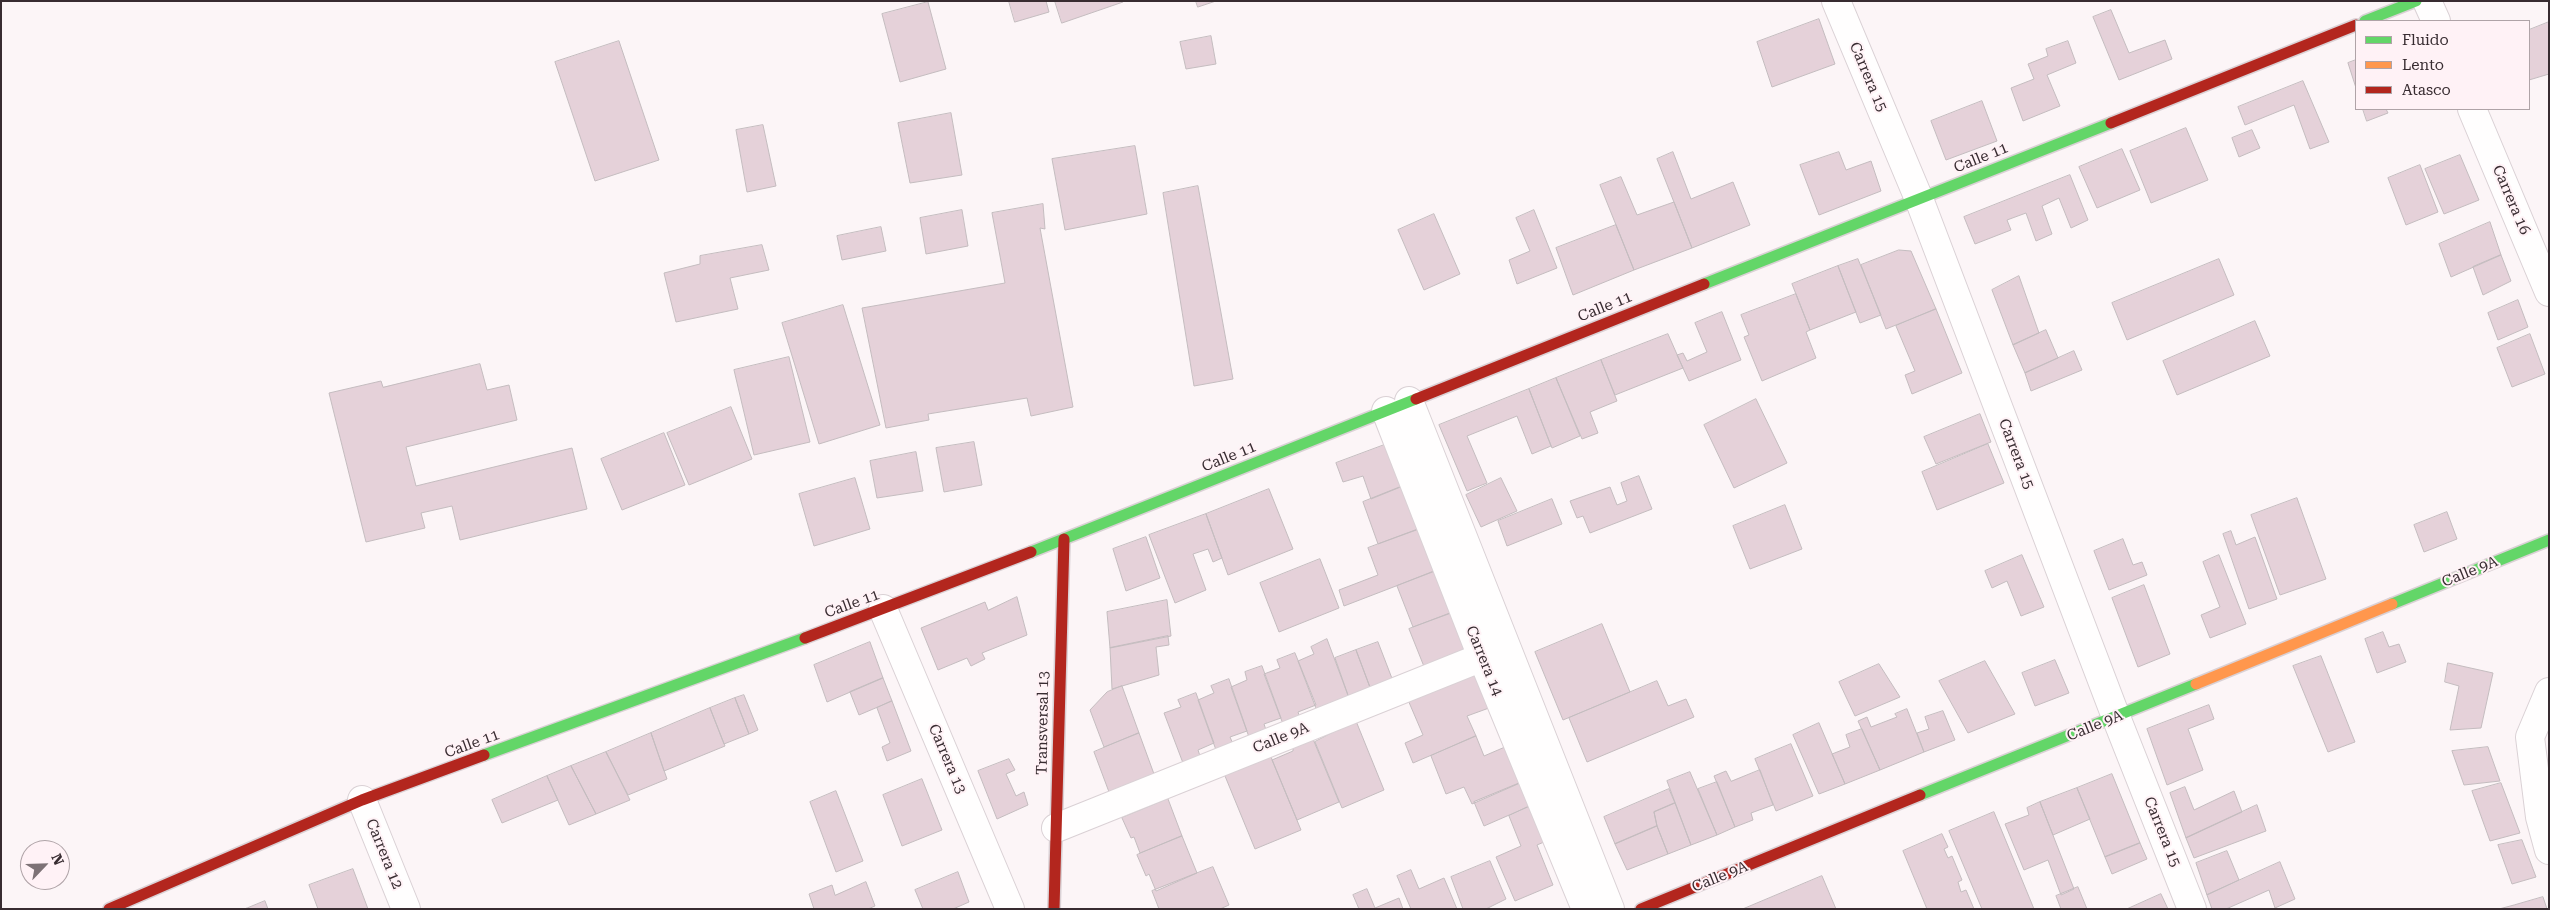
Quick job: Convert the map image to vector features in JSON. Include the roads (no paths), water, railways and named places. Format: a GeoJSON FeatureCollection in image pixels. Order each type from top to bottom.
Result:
{"type":"FeatureCollection","features":[{"type":"Feature","properties":{"kind":"street","name":"Carrera 15"},"geometry":{"type":"LineString","coordinates":[[1836,1],[1919,199],[2116,717],[2192,909]]}},
{"type":"Feature","properties":{"kind":"street"},"geometry":{"type":"LineString","coordinates":[[2368,20],[2416,1]]}},
{"type":"Feature","properties":{"kind":"street"},"geometry":{"type":"LineString","coordinates":[[2427,1],[2436,20]]}},
{"type":"Feature","properties":{"kind":"street","name":"Calle 11"},"geometry":{"type":"LineString","coordinates":[[109,909],[362,800],[883,609],[1064,539],[2355,25]]}},
{"type":"Feature","properties":{"kind":"street","name":"Carrera 16"},"geometry":{"type":"LineString","coordinates":[[2472,110],[2549,292]]}},
{"type":"Feature","properties":{"kind":"street"},"geometry":{"type":"LineString","coordinates":[[1398,406],[1494,652],[1610,909]]}},
{"type":"Feature","properties":{"kind":"street","name":"Transversal 13"},"geometry":{"type":"LineString","coordinates":[[1054,909],[1064,539]]}},
{"type":"Feature","properties":{"kind":"street","name":"Calle 9A"},"geometry":{"type":"LineString","coordinates":[[1641,909],[2549,540]]}},
{"type":"Feature","properties":{"kind":"street","name":"Carrera 13"},"geometry":{"type":"LineString","coordinates":[[883,609],[1010,909]]}},
{"type":"Feature","properties":{"kind":"street","name":"Calle 9A"},"geometry":{"type":"LineString","coordinates":[[1056,828],[1494,652]]}},
{"type":"Feature","properties":{"kind":"street","name":"Carrera 14"},"geometry":{"type":"LineString","coordinates":[[1494,652],[1586,909]]}},
{"type":"Feature","properties":{"kind":"street"},"geometry":{"type":"LineString","coordinates":[[2549,692],[2530,737],[2549,850]]}},
{"type":"Feature","properties":{"kind":"street","name":"Carrera 12"},"geometry":{"type":"LineString","coordinates":[[362,800],[406,909]]}}]}
